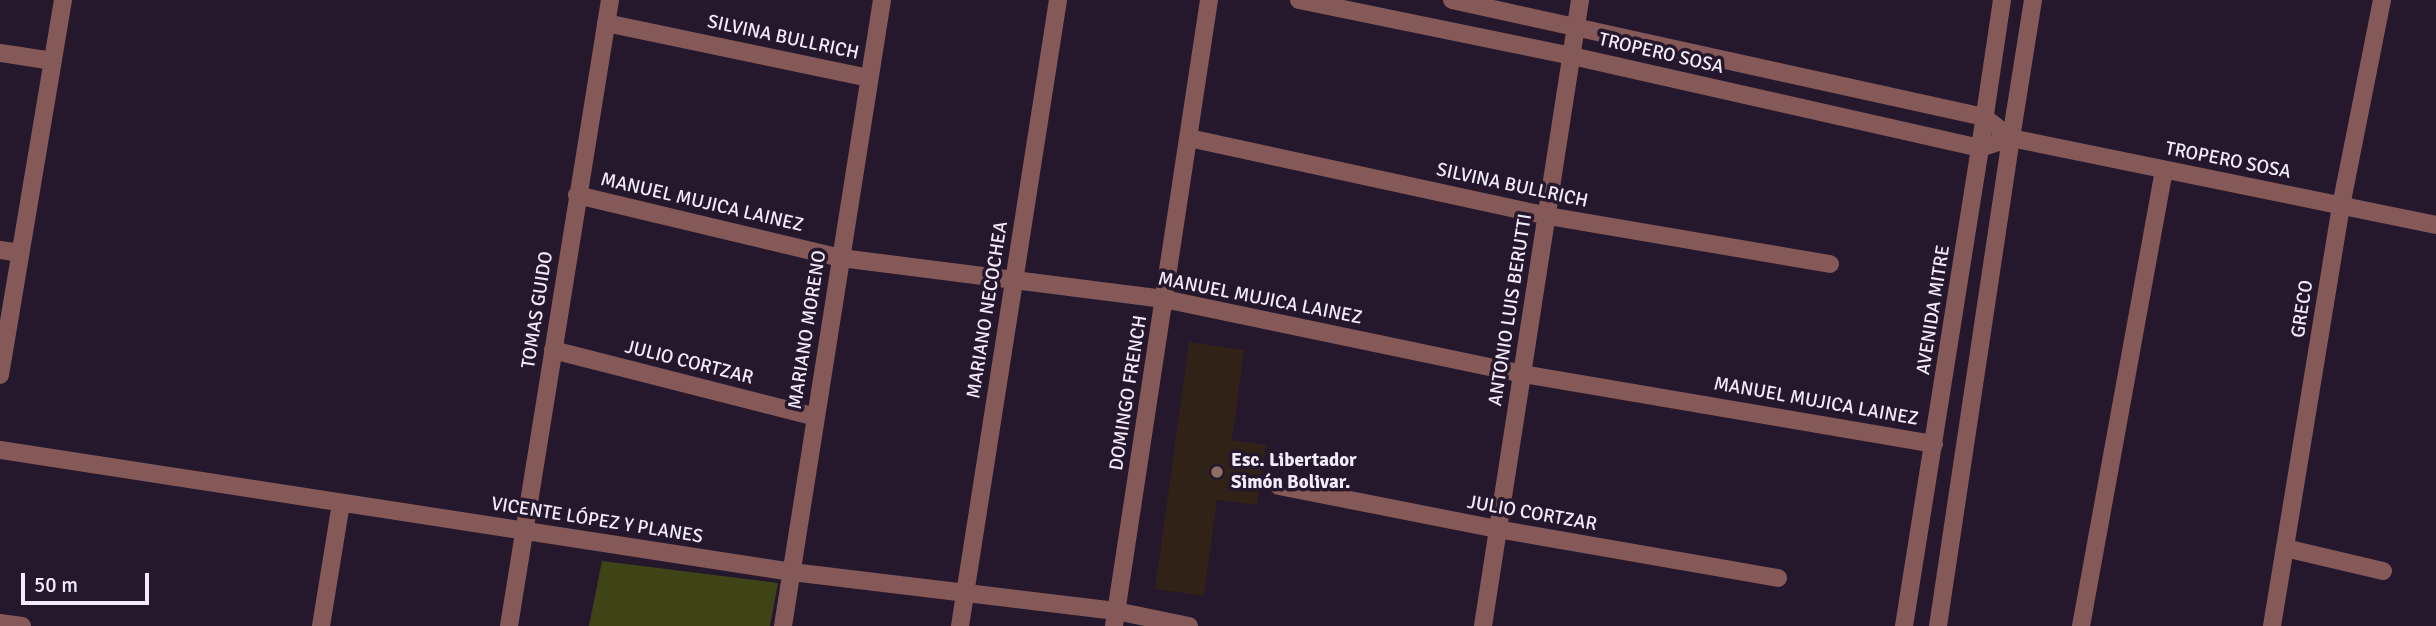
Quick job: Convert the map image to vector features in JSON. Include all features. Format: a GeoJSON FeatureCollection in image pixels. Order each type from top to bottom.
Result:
{"type":"FeatureCollection","features":[{"type":"Feature","properties":{"kind":"street"},"geometry":{"type":"LineString","coordinates":[[0,375],[63,0]]}},
{"type":"Feature","properties":{"kind":"street","name":"TOMAS GUIDO"},"geometry":{"type":"LineString","coordinates":[[509,626],[610,0]]}},
{"type":"Feature","properties":{"kind":"street","name":"MARIANO MORENO"},"geometry":{"type":"LineString","coordinates":[[783,626],[882,0]]}},
{"type":"Feature","properties":{"kind":"street","name":"MARIANO NECOCHEA"},"geometry":{"type":"LineString","coordinates":[[960,626],[1058,0]]}},
{"type":"Feature","properties":{"kind":"street","name":"DOMINGO FRENCH"},"geometry":{"type":"LineString","coordinates":[[1115,618],[1209,0]]}},
{"type":"Feature","properties":{"kind":"street","name":"TROPERO SOSA"},"geometry":{"type":"LineString","coordinates":[[1299,0],[1572,56],[1980,148],[2011,138]]}},
{"type":"Feature","properties":{"kind":"street","name":"TROPERO SOSA"},"geometry":{"type":"LineString","coordinates":[[1452,0],[1984,117],[2011,138],[2436,225]]}},
{"type":"Feature","properties":{"kind":"street","name":"ANTONIO LUIS BERUTTI"},"geometry":{"type":"LineString","coordinates":[[1483,626],[1580,0]]}},
{"type":"Feature","properties":{"kind":"street","name":"AVENIDA MITRE"},"geometry":{"type":"LineString","coordinates":[[1904,626],[2002,0]]}},
{"type":"Feature","properties":{"kind":"street"},"geometry":{"type":"LineString","coordinates":[[1938,626],[2033,0]]}},
{"type":"Feature","properties":{"kind":"street","name":"GRECO"},"geometry":{"type":"LineString","coordinates":[[2272,626],[2341,206],[2382,0]]}},
{"type":"Feature","properties":{"kind":"street","name":"SILVINA BULLRICH"},"geometry":{"type":"LineString","coordinates":[[607,23],[869,78]]}},
{"type":"Feature","properties":{"kind":"street"},"geometry":{"type":"LineString","coordinates":[[0,53],[52,61]]}},
{"type":"Feature","properties":{"kind":"street","name":"SILVINA BULLRICH"},"geometry":{"type":"LineString","coordinates":[[1188,138],[1548,216],[1830,264]]}},
{"type":"Feature","properties":{"kind":"street"},"geometry":{"type":"LineString","coordinates":[[2081,626],[2164,170]]}},
{"type":"Feature","properties":{"kind":"street","name":"MANUEL MUJICA LAINEZ"},"geometry":{"type":"LineString","coordinates":[[577,195],[841,258],[1164,299],[1523,374],[1934,443]]}},
{"type":"Feature","properties":{"kind":"street"},"geometry":{"type":"LineString","coordinates":[[0,250],[20,253]]}},
{"type":"Feature","properties":{"kind":"street","name":"JULIO CORTZAR"},"geometry":{"type":"LineString","coordinates":[[553,350],[816,417]]}},
{"type":"Feature","properties":{"kind":"street","name":"VICENTE LÓPEZ Y PLANES"},"geometry":{"type":"LineString","coordinates":[[0,450],[792,572],[965,591],[1115,618],[1189,626]]}},
{"type":"Feature","properties":{"kind":"street","name":"JULIO CORTZAR"},"geometry":{"type":"LineString","coordinates":[[1279,486],[1497,529],[1778,578]]}},
{"type":"Feature","properties":{"kind":"street"},"geometry":{"type":"LineString","coordinates":[[321,626],[341,503]]}},
{"type":"Feature","properties":{"kind":"street"},"geometry":{"type":"LineString","coordinates":[[2285,548],[2384,571]]}},
{"type":"Feature","properties":{"kind":"street"},"geometry":{"type":"LineString","coordinates":[[0,623],[22,626]]}},
{"type":"Feature","properties":{"kind":"shaded area","name":"Esc. Libertador Simón Bolivar."},"geometry":{"type":"Polygon","coordinates":[[[1189,342],[1244,350],[1232,440],[1266,445],[1257,505],[1217,500],[1204,596],[1155,589],[1189,342]]]}},
{"type":"Feature","properties":{"kind":"green space"},"geometry":{"type":"Polygon","coordinates":[[[602,561],[778,583],[770,626],[589,626],[602,561]]]}},
{"type":"Feature","properties":{"kind":"place","name":"Esc. Libertador Simón Bolivar."},"geometry":{"type":"Point","coordinates":[1217,472]}}]}
